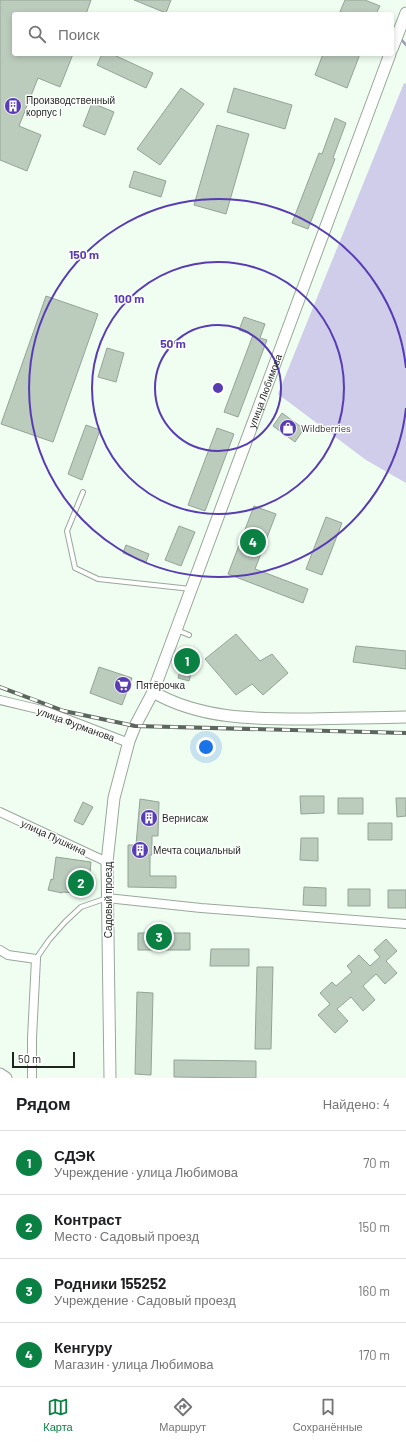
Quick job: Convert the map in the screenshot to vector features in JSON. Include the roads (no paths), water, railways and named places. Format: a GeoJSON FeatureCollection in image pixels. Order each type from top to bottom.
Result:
{"type":"FeatureCollection","features":[{"type":"Feature","properties":{"kind":"main road","name":"улица Любимова"},"geometry":{"type":"LineString","coordinates":[[134,726],[153,692],[389,56]]}},
{"type":"Feature","properties":{"kind":"main road"},"geometry":{"type":"LineString","coordinates":[[153,692],[200,711],[218,715],[247,718],[406,718]]}},
{"type":"Feature","properties":{"kind":"main road","name":"Садовый проезд"},"geometry":{"type":"LineString","coordinates":[[110,1078],[107,862],[114,798],[134,726]]}},
{"type":"Feature","properties":{"kind":"main road"},"geometry":{"type":"LineString","coordinates":[[0,1074],[6,1078]]}},
{"type":"Feature","properties":{"kind":"street","name":"улица Фурманова"},"geometry":{"type":"LineString","coordinates":[[0,700],[46,711],[129,743]]}},
{"type":"Feature","properties":{"kind":"street","name":"улица Пушкина"},"geometry":{"type":"LineString","coordinates":[[0,812],[107,862]]}},
{"type":"Feature","properties":{"kind":"street"},"geometry":{"type":"LineString","coordinates":[[107,898],[207,908],[406,924]]}},
{"type":"Feature","properties":{"kind":"street"},"geometry":{"type":"LineString","coordinates":[[0,950],[8,955],[36,959],[32,1038],[32,1078]]}},
{"type":"Feature","properties":{"kind":"lane"},"geometry":{"type":"LineString","coordinates":[[83,492],[67,532],[75,568],[98,579],[191,589]]}},
{"type":"Feature","properties":{"kind":"lane"},"geometry":{"type":"LineString","coordinates":[[176,630],[189,635]]}},
{"type":"Feature","properties":{"kind":"lane"},"geometry":{"type":"LineString","coordinates":[[36,959],[49,940],[65,922],[82,907],[107,898]]}},
{"type":"Feature","properties":{"kind":"waterway"},"geometry":{"type":"LineString","coordinates":[[400,38],[406,45]]}},
{"type":"Feature","properties":{"kind":"railway"},"geometry":{"type":"LineString","coordinates":[[0,687],[64,711],[135,726],[406,733]]}},
{"type":"Feature","properties":{"kind":"place","name":"Производственный корпус I"},"geometry":{"type":"Point","coordinates":[13,106]}},
{"type":"Feature","properties":{"kind":"place","name":"Wildberries"},"geometry":{"type":"Point","coordinates":[288,428]}},
{"type":"Feature","properties":{"kind":"place","name":"Кенгуру"},"geometry":{"type":"Point","coordinates":[253,542]}},
{"type":"Feature","properties":{"kind":"place","name":"СДЭК"},"geometry":{"type":"Point","coordinates":[187,661]}},
{"type":"Feature","properties":{"kind":"place","name":"Пятёрочка"},"geometry":{"type":"Point","coordinates":[123,685]}},
{"type":"Feature","properties":{"kind":"place","name":"Вернисаж"},"geometry":{"type":"Point","coordinates":[149,818]}},
{"type":"Feature","properties":{"kind":"place","name":"Мечта социальный"},"geometry":{"type":"Point","coordinates":[140,850]}},
{"type":"Feature","properties":{"kind":"place","name":"Контраст"},"geometry":{"type":"Point","coordinates":[81,883]}},
{"type":"Feature","properties":{"kind":"place","name":"Родники 155252"},"geometry":{"type":"Point","coordinates":[159,937]}}]}
